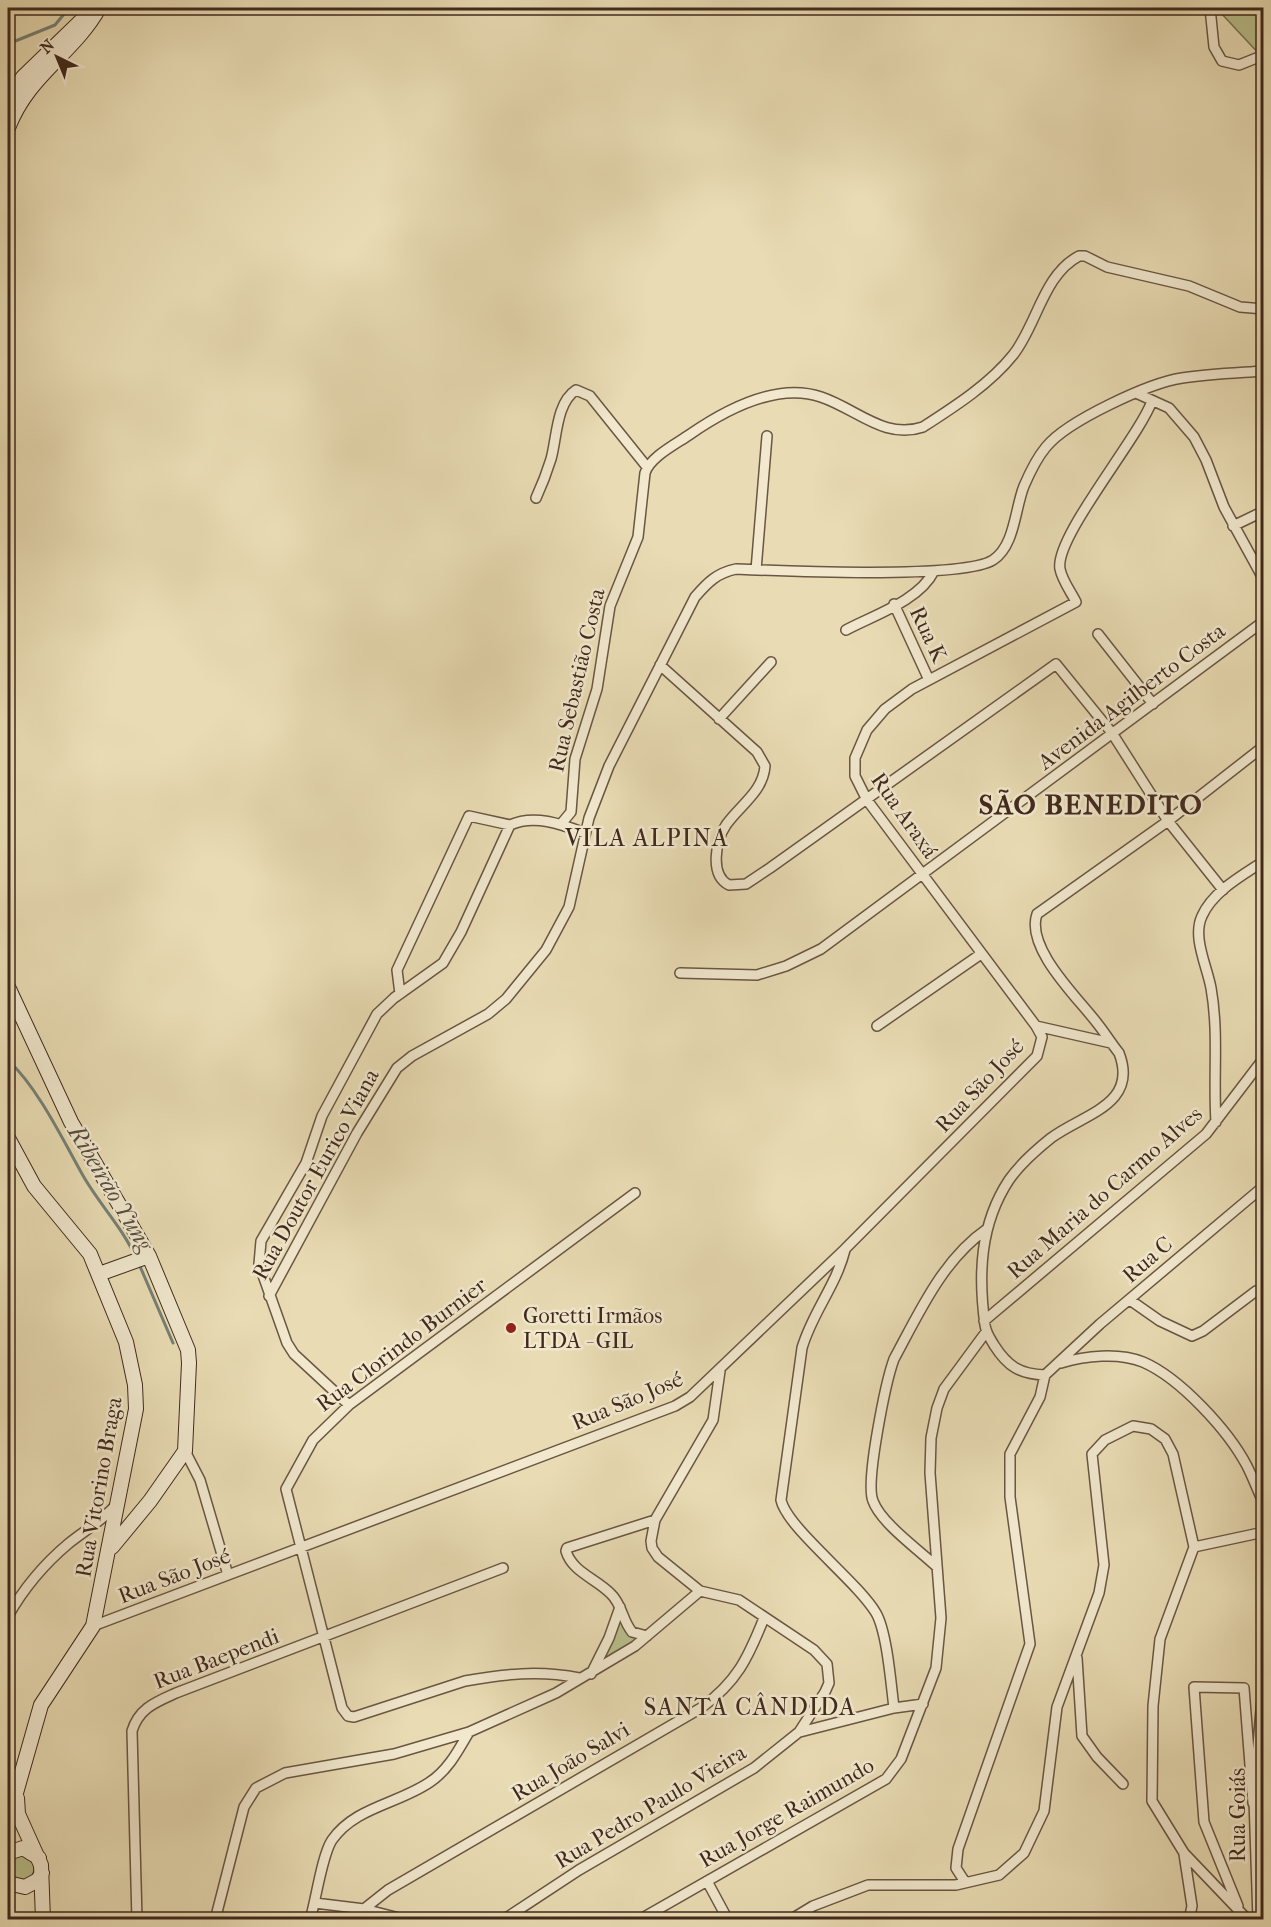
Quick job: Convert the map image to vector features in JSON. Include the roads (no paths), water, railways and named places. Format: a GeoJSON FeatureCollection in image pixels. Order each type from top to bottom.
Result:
{"type":"FeatureCollection","features":[{"type":"Feature","properties":{"kind":"main road"},"geometry":{"type":"LineString","coordinates":[[8,100],[23,77],[87,15],[90,8]]}},
{"type":"Feature","properties":{"kind":"main road"},"geometry":{"type":"LineString","coordinates":[[8,128],[23,96],[48,66],[78,37],[99,8]]}},
{"type":"Feature","properties":{"kind":"main road"},"geometry":{"type":"LineString","coordinates":[[8,987],[72,1122],[188,1350],[185,1451],[175,1469],[110,1549]]}},
{"type":"Feature","properties":{"kind":"main road","name":"Rua Vitorino Braga"},"geometry":{"type":"LineString","coordinates":[[8,1138],[34,1186],[80,1241],[99,1274],[126,1342],[135,1385],[136,1408],[119,1506],[93,1626],[41,1705],[8,1821]]}},
{"type":"Feature","properties":{"kind":"main road"},"geometry":{"type":"LineString","coordinates":[[99,1274],[141,1259]]}},
{"type":"Feature","properties":{"kind":"main road"},"geometry":{"type":"LineString","coordinates":[[119,1506],[133,1521]]}},
{"type":"Feature","properties":{"kind":"main road"},"geometry":{"type":"LineString","coordinates":[[101,1520],[110,1525],[113,1534]]}},
{"type":"Feature","properties":{"kind":"main road"},"geometry":{"type":"LineString","coordinates":[[16,1790],[18,1814],[39,1858],[42,1873],[43,1920]]}},
{"type":"Feature","properties":{"kind":"main road"},"geometry":{"type":"LineString","coordinates":[[8,1853],[23,1848],[39,1858]]}},
{"type":"Feature","properties":{"kind":"main road"},"geometry":{"type":"LineString","coordinates":[[8,1883],[25,1887],[38,1880],[42,1873]]}},
{"type":"Feature","properties":{"kind":"street"},"geometry":{"type":"LineString","coordinates":[[1210,8],[1214,47],[1222,61],[1239,64],[1263,55]]}},
{"type":"Feature","properties":{"kind":"street"},"geometry":{"type":"LineString","coordinates":[[536,498],[552,457],[559,420],[568,398],[576,390],[590,396],[646,466],[720,416],[763,398],[796,393],[820,397],[892,431],[911,431],[923,427],[989,378],[1012,357],[1050,287],[1079,256],[1085,256],[1107,267],[1189,286],[1240,307],[1263,309]]}},
{"type":"Feature","properties":{"kind":"street","name":"Rua Doutor Eurico Viana"},"geometry":{"type":"LineString","coordinates":[[349,1406],[294,1354],[268,1296],[357,1133],[397,1068],[412,1056],[488,1014],[519,985],[546,950],[569,907],[589,818],[609,766],[695,597],[708,582],[720,572],[736,569],[953,571],[988,563],[996,558],[1008,538],[1031,468],[1047,445],[1073,426],[1136,393],[1180,378],[1263,371]]}},
{"type":"Feature","properties":{"kind":"street"},"geometry":{"type":"LineString","coordinates":[[1136,393],[1169,408],[1194,437],[1233,526],[1263,580]]}},
{"type":"Feature","properties":{"kind":"street","name":"Rua Araxá"},"geometry":{"type":"LineString","coordinates":[[1036,1026],[867,800],[853,767],[867,730],[897,699],[1076,602],[1060,568],[1063,547],[1090,501],[1140,428],[1152,402]]}},
{"type":"Feature","properties":{"kind":"street"},"geometry":{"type":"LineString","coordinates":[[756,570],[767,436]]}},
{"type":"Feature","properties":{"kind":"street","name":"Rua Sebastião Costa"},"geometry":{"type":"LineString","coordinates":[[571,812],[574,759],[597,689],[610,606],[638,537],[642,481],[646,466]]}},
{"type":"Feature","properties":{"kind":"street"},"geometry":{"type":"LineString","coordinates":[[1233,526],[1263,512]]}},
{"type":"Feature","properties":{"kind":"street"},"geometry":{"type":"LineString","coordinates":[[846,630],[923,586],[934,571]]}},
{"type":"Feature","properties":{"kind":"street","name":"Rua K"},"geometry":{"type":"LineString","coordinates":[[894,604],[929,680]]}},
{"type":"Feature","properties":{"kind":"street","name":"Avenida Agilberto Costa"},"geometry":{"type":"LineString","coordinates":[[680,973],[757,975],[786,966],[821,949],[1263,621]]}},
{"type":"Feature","properties":{"kind":"street"},"geometry":{"type":"LineString","coordinates":[[1098,634],[1153,704]]}},
{"type":"Feature","properties":{"kind":"street"},"geometry":{"type":"LineString","coordinates":[[719,719],[771,662]]}},
{"type":"Feature","properties":{"kind":"street"},"geometry":{"type":"LineString","coordinates":[[660,665],[757,752],[765,766],[757,789],[727,825],[722,835],[717,868],[723,882],[732,886],[746,884],[1056,664],[1112,734],[1168,821],[1223,890]]}},
{"type":"Feature","properties":{"kind":"street"},"geometry":{"type":"LineString","coordinates":[[1046,1375],[1026,1374],[1014,1370],[1006,1363],[986,1332],[980,1274],[987,1229],[997,1201],[1024,1161],[1052,1137],[1107,1105],[1123,1083],[1123,1064],[1111,1043],[1052,967],[1040,946],[1034,923],[1042,908],[1168,821],[1263,746]]}},
{"type":"Feature","properties":{"kind":"street"},"geometry":{"type":"LineString","coordinates":[[561,824],[571,812],[589,818]]}},
{"type":"Feature","properties":{"kind":"street"},"geometry":{"type":"LineString","coordinates":[[400,994],[397,970],[469,816],[510,825]]}},
{"type":"Feature","properties":{"kind":"street"},"geometry":{"type":"LineString","coordinates":[[268,1296],[259,1264],[261,1241],[306,1163],[322,1116],[357,1047],[377,1014],[443,963],[461,932],[510,825],[522,819],[561,824],[585,833]]}},
{"type":"Feature","properties":{"kind":"street"},"geometry":{"type":"LineString","coordinates":[[1216,1122],[1215,1020],[1199,928],[1205,909],[1223,890],[1263,861]]}},
{"type":"Feature","properties":{"kind":"street"},"geometry":{"type":"LineString","coordinates":[[877,1026],[981,954]]}},
{"type":"Feature","properties":{"kind":"street"},"geometry":{"type":"LineString","coordinates":[[1036,1026],[1111,1043]]}},
{"type":"Feature","properties":{"kind":"street","name":"Rua São José"},"geometry":{"type":"LineString","coordinates":[[93,1626],[675,1406],[701,1389],[720,1371],[1037,1056],[1042,1037],[1036,1026]]}},
{"type":"Feature","properties":{"kind":"street","name":"Rua Maria do Carmo Alves"},"geometry":{"type":"LineString","coordinates":[[984,1321],[1160,1173],[1216,1122],[1263,1058]]}},
{"type":"Feature","properties":{"kind":"street","name":"Rua C"},"geometry":{"type":"LineString","coordinates":[[1059,1364],[1263,1186]]}},
{"type":"Feature","properties":{"kind":"street","name":"Rua Clorindo Burnier"},"geometry":{"type":"LineString","coordinates":[[579,1678],[531,1672],[481,1678],[465,1681],[354,1717],[348,1716],[342,1708],[322,1638],[286,1489],[313,1440],[349,1406],[635,1193]]}},
{"type":"Feature","properties":{"kind":"street"},"geometry":{"type":"LineString","coordinates":[[937,1568],[894,1527],[874,1504],[871,1492],[875,1454],[888,1374],[894,1359],[947,1268],[960,1250],[987,1229]]}},
{"type":"Feature","properties":{"kind":"street"},"geometry":{"type":"LineString","coordinates":[[845,1249],[839,1272],[807,1330],[802,1347],[782,1500],[789,1517],[864,1596],[878,1616],[894,1708]]}},
{"type":"Feature","properties":{"kind":"street"},"geometry":{"type":"LineString","coordinates":[[1130,1300],[1160,1321],[1192,1336],[1203,1331],[1256,1291]]}},
{"type":"Feature","properties":{"kind":"street","name":"Rua Jorge Raimundo"},"geometry":{"type":"LineString","coordinates":[[639,1920],[886,1779],[901,1759],[936,1668],[942,1618],[930,1473],[931,1438],[937,1408],[944,1389],[986,1332]]}},
{"type":"Feature","properties":{"kind":"street"},"geometry":{"type":"LineString","coordinates":[[965,1882],[956,1868],[958,1849],[1030,1644],[1010,1497],[1010,1454],[1040,1397],[1046,1375],[1059,1364],[1076,1359],[1112,1356],[1142,1362],[1165,1376],[1195,1400],[1226,1435],[1246,1464],[1263,1504]]}},
{"type":"Feature","properties":{"kind":"street","name":"Rua Pedro Paulo Vieira"},"geometry":{"type":"LineString","coordinates":[[503,1920],[579,1870],[754,1768],[799,1732],[829,1683],[827,1664],[814,1650],[740,1600],[700,1591],[658,1557],[652,1548],[655,1520],[713,1419],[720,1371]]}},
{"type":"Feature","properties":{"kind":"street"},"geometry":{"type":"LineString","coordinates":[[790,1920],[813,1906],[868,1885],[956,1885],[999,1875],[1024,1852],[1037,1830],[1044,1811],[1057,1707],[1099,1593],[1104,1564],[1092,1454],[1105,1440],[1133,1426],[1151,1429],[1165,1439],[1173,1454],[1194,1547],[1160,1639],[1153,1706],[1152,1801],[1184,1853],[1248,1920]]}},
{"type":"Feature","properties":{"kind":"street"},"geometry":{"type":"LineString","coordinates":[[185,1451],[195,1470],[228,1575]]}},
{"type":"Feature","properties":{"kind":"street"},"geometry":{"type":"LineString","coordinates":[[175,1469],[195,1470]]}},
{"type":"Feature","properties":{"kind":"street"},"geometry":{"type":"LineString","coordinates":[[8,1616],[30,1581],[67,1545],[119,1506]]}},
{"type":"Feature","properties":{"kind":"street"},"geometry":{"type":"LineString","coordinates":[[647,1636],[632,1632],[610,1592],[576,1568],[566,1551],[567,1548],[655,1520]]}},
{"type":"Feature","properties":{"kind":"street"},"geometry":{"type":"LineString","coordinates":[[1194,1547],[1263,1532]]}},
{"type":"Feature","properties":{"kind":"street","name":"Rua Baependi"},"geometry":{"type":"LineString","coordinates":[[137,1920],[132,1731],[140,1714],[148,1706],[176,1693],[503,1568]]}},
{"type":"Feature","properties":{"kind":"street"},"geometry":{"type":"LineString","coordinates":[[215,1920],[244,1807],[256,1788],[285,1773],[394,1754],[469,1732],[563,1690],[579,1678],[591,1674],[647,1636],[700,1591]]}},
{"type":"Feature","properties":{"kind":"street"},"geometry":{"type":"LineString","coordinates":[[591,1674],[609,1638],[620,1607]]}},
{"type":"Feature","properties":{"kind":"street","name":"Rua João Salvi"},"geometry":{"type":"LineString","coordinates":[[364,1909],[388,1890],[720,1695],[737,1676],[750,1654],[764,1618]]}},
{"type":"Feature","properties":{"kind":"street"},"geometry":{"type":"LineString","coordinates":[[1077,1656],[1082,1736],[1097,1757],[1123,1784]]}},
{"type":"Feature","properties":{"kind":"street","name":"Rua Goiás"},"geometry":{"type":"LineString","coordinates":[[1258,1920],[1253,1803],[1263,1674]]}},
{"type":"Feature","properties":{"kind":"street"},"geometry":{"type":"LineString","coordinates":[[1240,1911],[1204,1822],[1194,1687],[1244,1688],[1253,1803]]}},
{"type":"Feature","properties":{"kind":"street"},"geometry":{"type":"LineString","coordinates":[[799,1732],[894,1708],[923,1704]]}},
{"type":"Feature","properties":{"kind":"street"},"geometry":{"type":"LineString","coordinates":[[310,1920],[330,1843],[340,1830],[352,1819],[429,1783],[456,1756],[469,1732]]}},
{"type":"Feature","properties":{"kind":"street"},"geometry":{"type":"LineString","coordinates":[[1184,1853],[1192,1906],[1189,1920]]}},
{"type":"Feature","properties":{"kind":"street"},"geometry":{"type":"LineString","coordinates":[[707,1881],[729,1920]]}},
{"type":"Feature","properties":{"kind":"street"},"geometry":{"type":"LineString","coordinates":[[315,1903],[364,1909],[406,1920]]}},
{"type":"Feature","properties":{"kind":"waterway","name":"Ribeirão Yung"},"geometry":{"type":"LineString","coordinates":[[8,44],[55,25],[69,8]]}},
{"type":"Feature","properties":{"kind":"waterway","name":"Ribeirão Yung"},"geometry":{"type":"LineString","coordinates":[[8,1060],[39,1098],[87,1183],[124,1235],[136,1258]]}},
{"type":"Feature","properties":{"kind":"waterway","name":"Ribeirão Yung"},"geometry":{"type":"LineString","coordinates":[[139,1264],[173,1343]]}},
{"type":"Feature","properties":{"kind":"place","name":"Goretti Irmãos LTDA - GIL"},"geometry":{"type":"Point","coordinates":[511,1328]}},
{"type":"Feature","properties":{"kind":"district","name":"SÃO BENEDITO"},"geometry":{"type":"Point","coordinates":[1091,804]}},
{"type":"Feature","properties":{"kind":"district","name":"VILA ALPINA"},"geometry":{"type":"Point","coordinates":[647,838]}},
{"type":"Feature","properties":{"kind":"district","name":"SANTA CÂNDIDA"},"geometry":{"type":"Point","coordinates":[750,1707]}}]}
